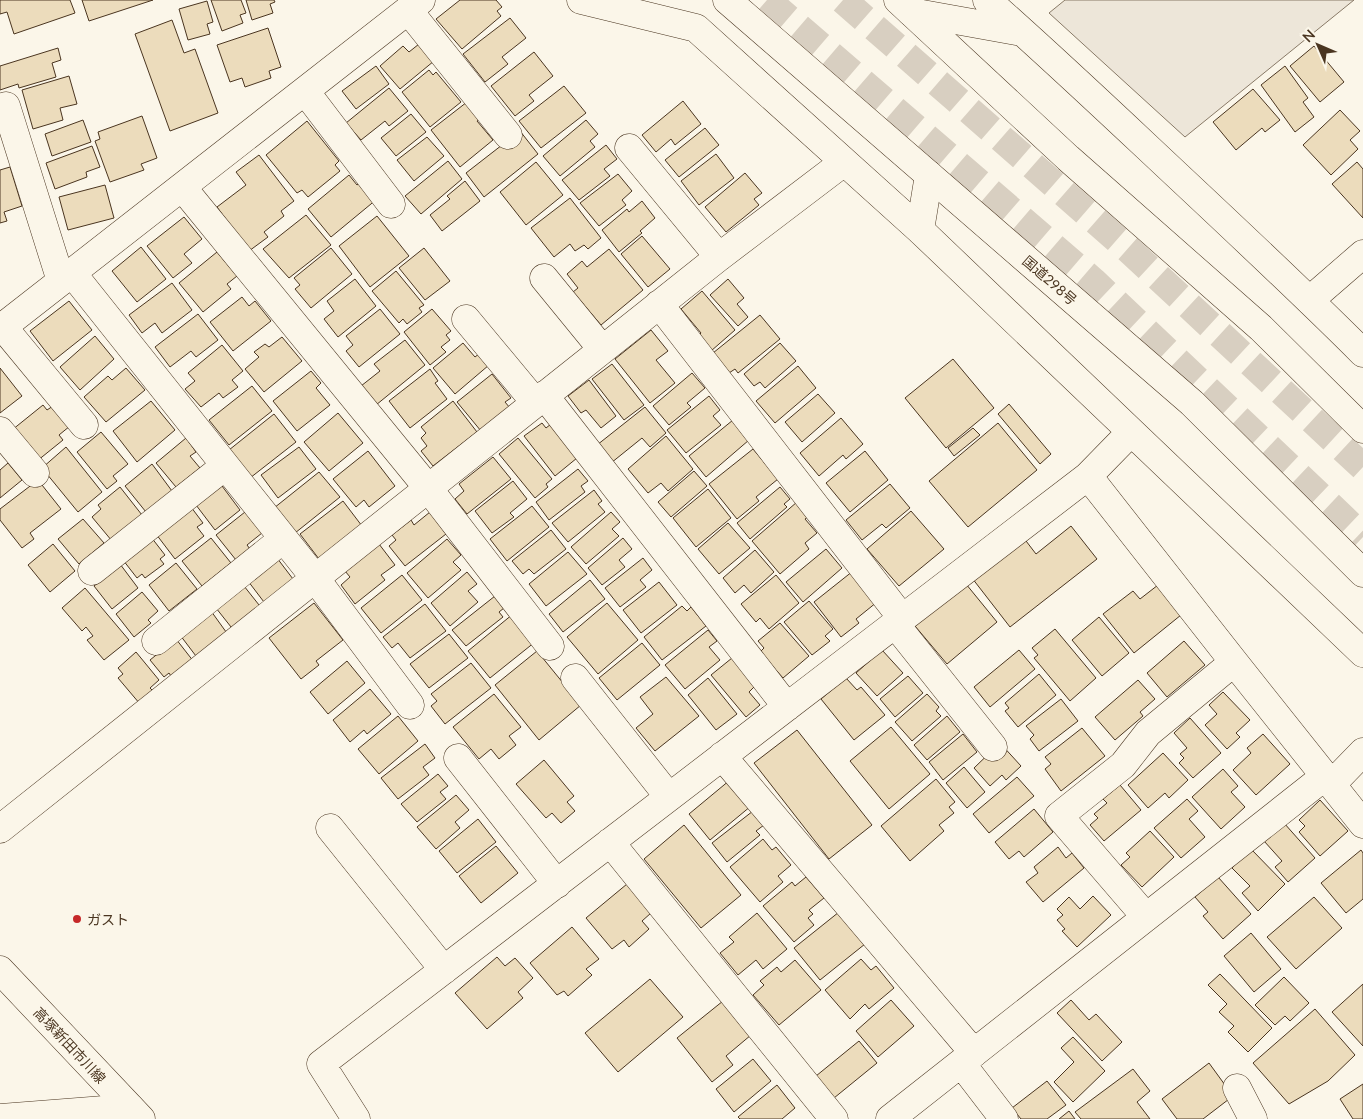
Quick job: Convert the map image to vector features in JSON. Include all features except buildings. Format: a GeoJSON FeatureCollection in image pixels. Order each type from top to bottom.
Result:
{"type":"FeatureCollection","features":[{"type":"Feature","properties":{"kind":"main road"},"geometry":{"type":"LineString","coordinates":[[581,0],[696,28],[920,230],[1363,653]]}},
{"type":"Feature","properties":{"kind":"main road","name":"国道298号"},"geometry":{"type":"LineString","coordinates":[[727,0],[1192,403],[1363,572]]}},
{"type":"Feature","properties":{"kind":"main road"},"geometry":{"type":"LineString","coordinates":[[987,0],[1024,32],[1310,300],[1363,353]]}},
{"type":"Feature","properties":{"kind":"main road"},"geometry":{"type":"LineString","coordinates":[[84,425],[2,328],[415,5],[508,135]]}},
{"type":"Feature","properties":{"kind":"main road"},"geometry":{"type":"LineString","coordinates":[[905,6],[1024,32]]}},
{"type":"Feature","properties":{"kind":"main road"},"geometry":{"type":"LineString","coordinates":[[905,6],[1068,158],[1261,328],[1363,429]]}},
{"type":"Feature","properties":{"kind":"main road"},"geometry":{"type":"LineString","coordinates":[[305,91],[391,204]]}},
{"type":"Feature","properties":{"kind":"main road"},"geometry":{"type":"LineString","coordinates":[[6,106],[67,277],[225,466],[315,578],[410,705]]}},
{"type":"Feature","properties":{"kind":"main road"},"geometry":{"type":"LineString","coordinates":[[629,148],[718,256]]}},
{"type":"Feature","properties":{"kind":"main road"},"geometry":{"type":"LineString","coordinates":[[0,829],[718,256],[844,162]]}},
{"type":"Feature","properties":{"kind":"main road"},"geometry":{"type":"LineString","coordinates":[[920,230],[929,175]]}},
{"type":"Feature","properties":{"kind":"main road"},"geometry":{"type":"LineString","coordinates":[[182,187],[428,488],[550,646]]}},
{"type":"Feature","properties":{"kind":"main road"},"geometry":{"type":"LineString","coordinates":[[1310,300],[1363,254]]}},
{"type":"Feature","properties":{"kind":"main road"},"geometry":{"type":"LineString","coordinates":[[544,278],[602,349]]}},
{"type":"Feature","properties":{"kind":"main road"},"geometry":{"type":"LineString","coordinates":[[659,304],[993,747]]}},
{"type":"Feature","properties":{"kind":"main road"},"geometry":{"type":"LineString","coordinates":[[466,319],[540,399],[787,707]]}},
{"type":"Feature","properties":{"kind":"main road"},"geometry":{"type":"LineString","coordinates":[[0,431],[35,473]]}},
{"type":"Feature","properties":{"kind":"main road"},"geometry":{"type":"LineString","coordinates":[[356,1119],[321,1064],[1088,476],[1132,432]]}},
{"type":"Feature","properties":{"kind":"main road"},"geometry":{"type":"LineString","coordinates":[[92,571],[225,466]]}},
{"type":"Feature","properties":{"kind":"main road"},"geometry":{"type":"LineString","coordinates":[[1088,476],[1363,824]]}},
{"type":"Feature","properties":{"kind":"main road"},"geometry":{"type":"LineString","coordinates":[[156,641],[283,539]]}},
{"type":"Feature","properties":{"kind":"main road"},"geometry":{"type":"LineString","coordinates":[[1146,917],[1059,816],[1123,765],[1148,733],[1234,662]]}},
{"type":"Feature","properties":{"kind":"main road"},"geometry":{"type":"LineString","coordinates":[[575,678],[669,797]]}},
{"type":"Feature","properties":{"kind":"main road"},"geometry":{"type":"LineString","coordinates":[[890,1119],[1146,917],[1328,781],[1363,752]]}},
{"type":"Feature","properties":{"kind":"main road"},"geometry":{"type":"LineString","coordinates":[[722,756],[967,1058],[1004,1119]]}},
{"type":"Feature","properties":{"kind":"main road"},"geometry":{"type":"LineString","coordinates":[[458,758],[557,884]]}},
{"type":"Feature","properties":{"kind":"main road"},"geometry":{"type":"LineString","coordinates":[[330,828],[444,970]]}},
{"type":"Feature","properties":{"kind":"main road"},"geometry":{"type":"LineString","coordinates":[[610,842],[834,1119]]}},
{"type":"Feature","properties":{"kind":"main road","name":"高塚新田市川線"},"geometry":{"type":"LineString","coordinates":[[0,970],[135,1114]]}},
{"type":"Feature","properties":{"kind":"main road"},"geometry":{"type":"LineString","coordinates":[[1237,1088],[1252,1119]]}},
{"type":"Feature","properties":{"kind":"main road"},"geometry":{"type":"LineString","coordinates":[[0,1118],[135,1114]]}},
{"type":"Feature","properties":{"kind":"shaded area"},"geometry":{"type":"Polygon","coordinates":[[[1065,0],[1354,0],[1185,137],[1049,13],[1065,0]]]}},
{"type":"Feature","properties":{"kind":"tunnel"},"geometry":{"type":"LineString","coordinates":[[767,0],[1093,281],[1363,537]]}},
{"type":"Feature","properties":{"kind":"tunnel"},"geometry":{"type":"LineString","coordinates":[[843,0],[1128,249],[1363,467]]}},
{"type":"Feature","properties":{"kind":"place","name":"ガスト"},"geometry":{"type":"Point","coordinates":[77,919]}}]}
